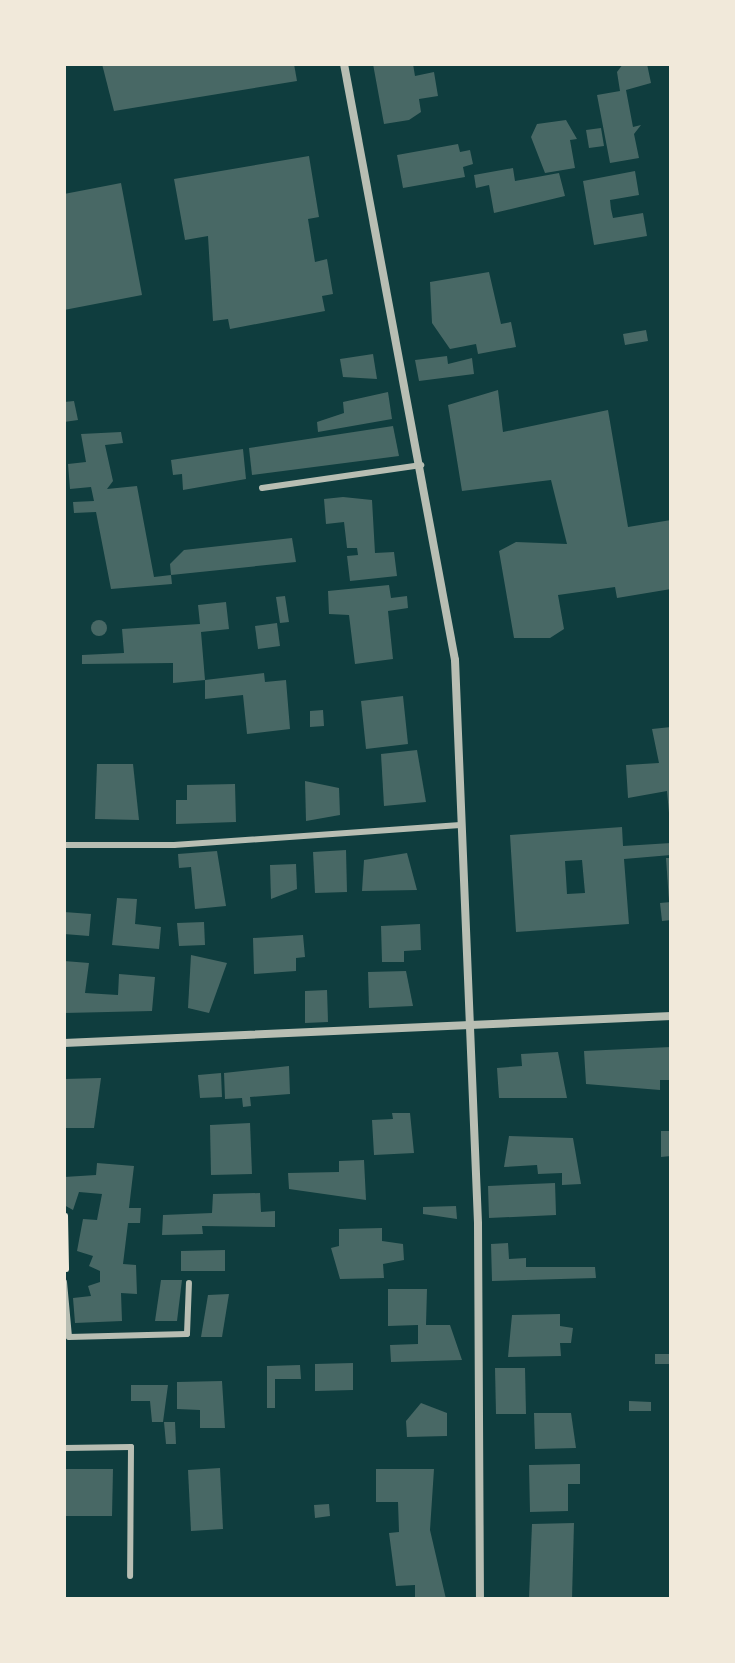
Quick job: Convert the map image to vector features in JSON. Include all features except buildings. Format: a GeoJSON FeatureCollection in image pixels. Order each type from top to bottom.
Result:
{"type":"FeatureCollection","features":[{"type":"Feature","properties":{"kind":"street"},"geometry":{"type":"LineString","coordinates":[[344,64],[455,660],[483,1439],[480,1599]]}},
{"type":"Feature","properties":{"kind":"street"},"geometry":{"type":"LineString","coordinates":[[64,1043],[469,1028],[671,1016]]}},
{"type":"Feature","properties":{"kind":"lane"},"geometry":{"type":"LineString","coordinates":[[262,488],[421,465]]}},
{"type":"Feature","properties":{"kind":"lane"},"geometry":{"type":"LineString","coordinates":[[64,845],[174,845],[460,825]]}},
{"type":"Feature","properties":{"kind":"lane"},"geometry":{"type":"LineString","coordinates":[[65,1282],[69,1337],[187,1334],[189,1283]]}},
{"type":"Feature","properties":{"kind":"lane"},"geometry":{"type":"LineString","coordinates":[[64,1448],[131,1447],[130,1576]]}},
{"type":"Feature","properties":{"kind":"path"},"geometry":{"type":"LineString","coordinates":[[65,1215],[65,1282]]}}]}
